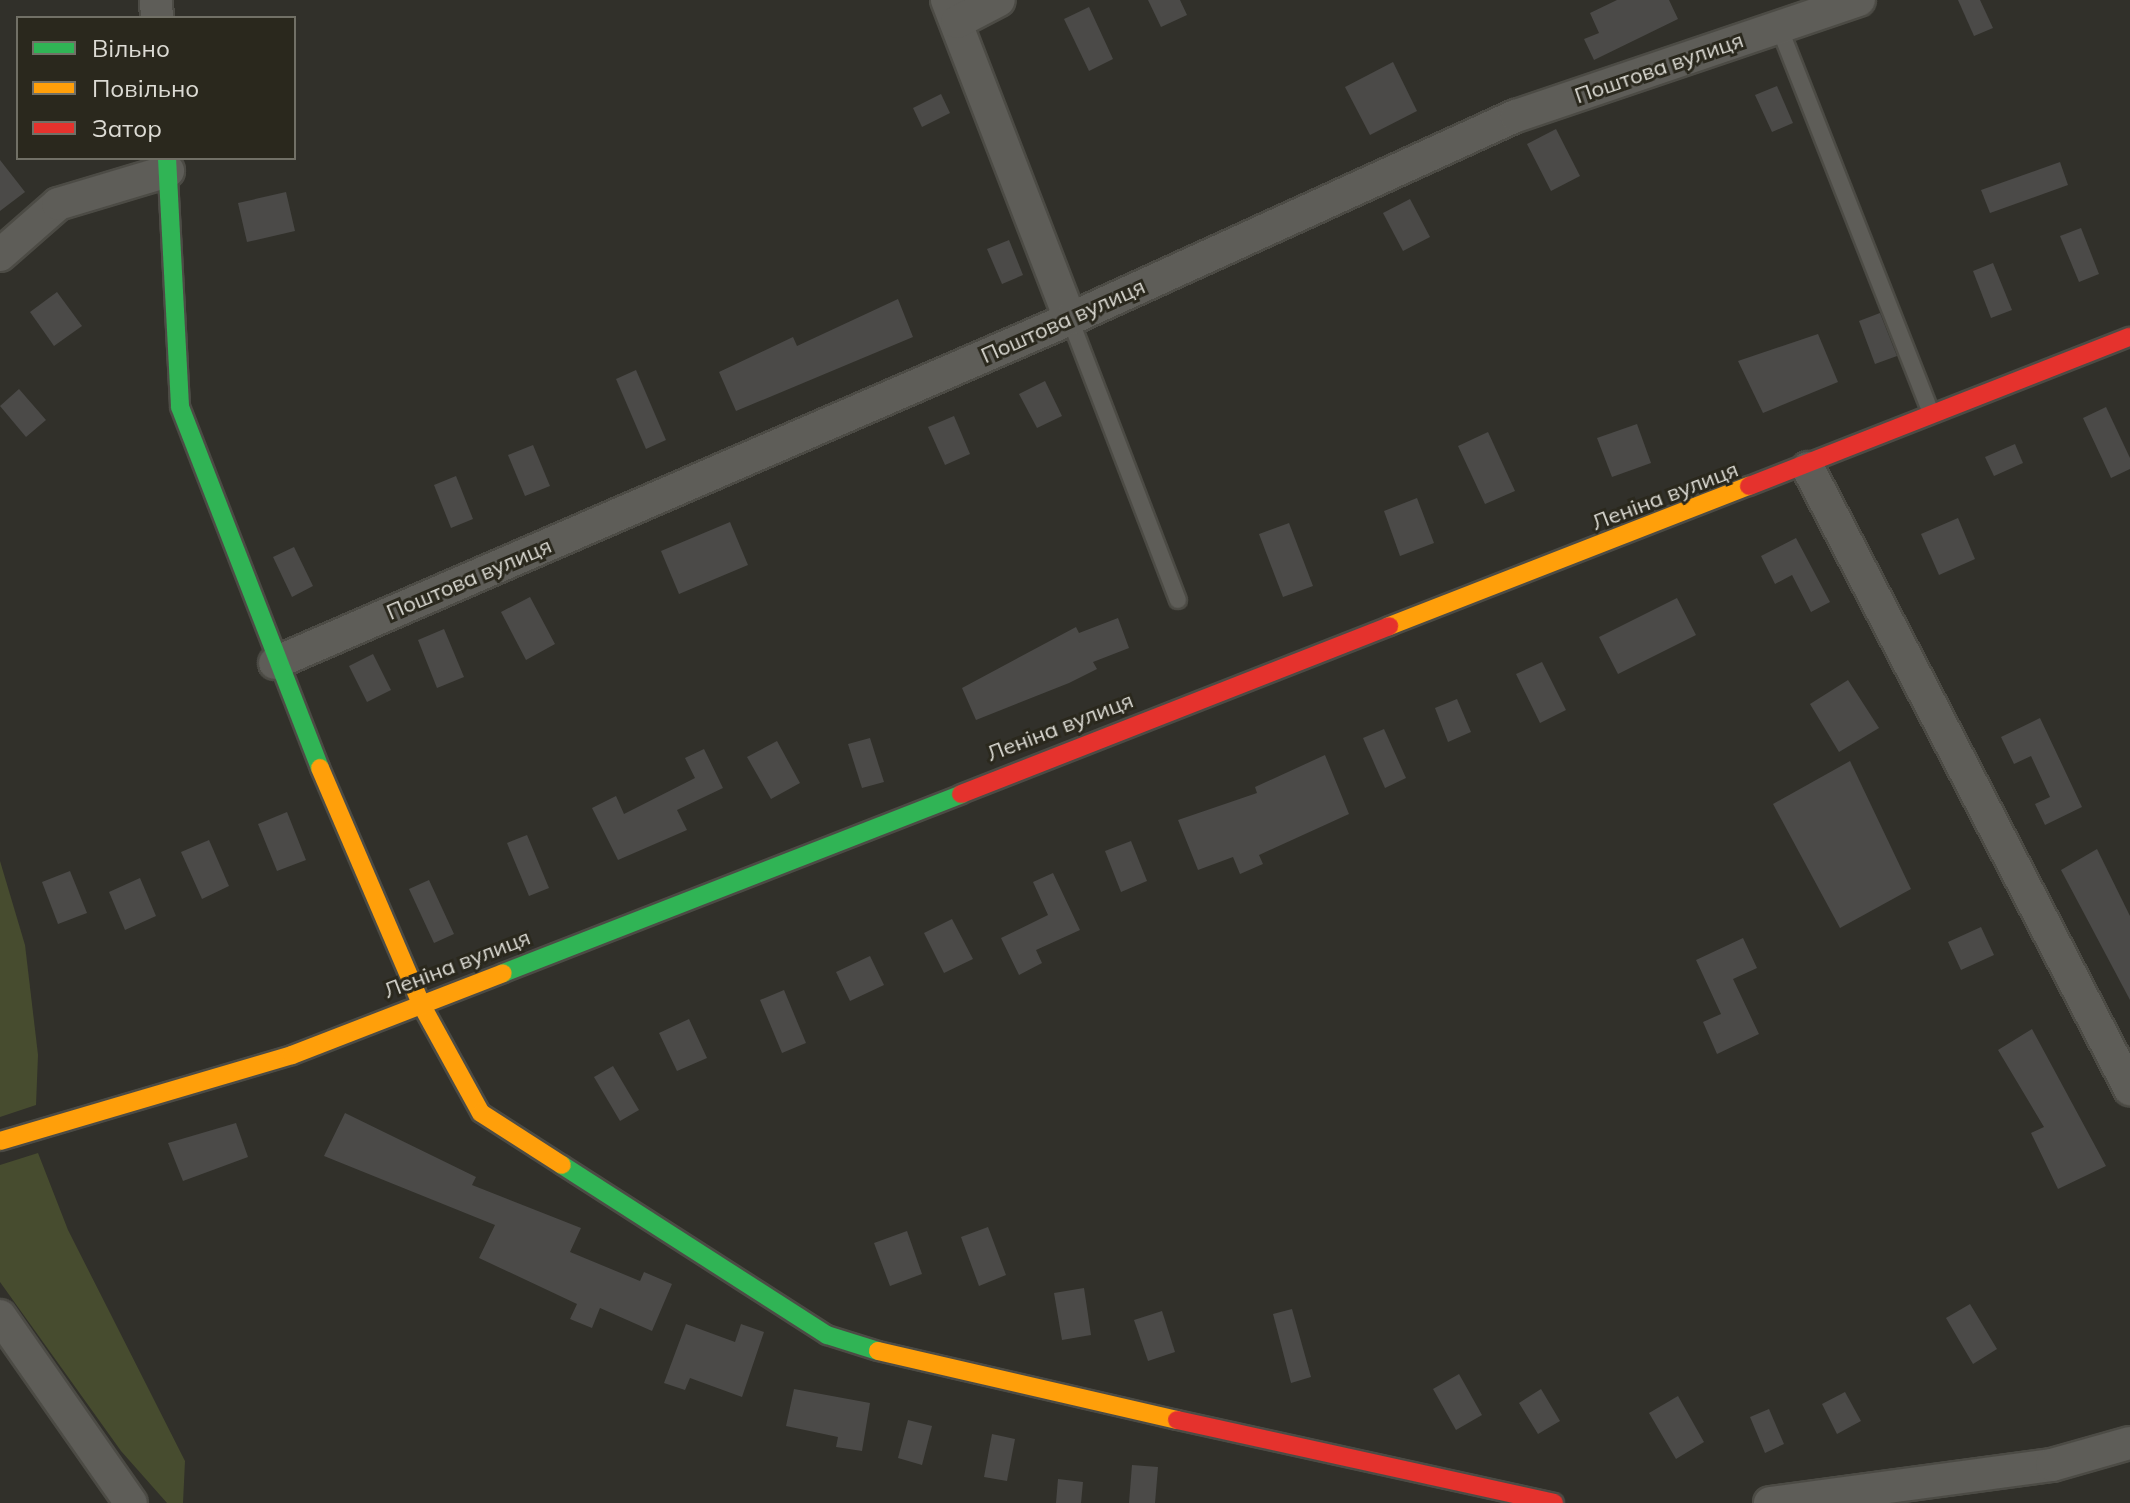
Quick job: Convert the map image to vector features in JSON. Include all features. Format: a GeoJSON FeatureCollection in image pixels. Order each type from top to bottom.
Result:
{"type":"FeatureCollection","features":[{"type":"Feature","properties":{"kind":"street"},"geometry":{"type":"LineString","coordinates":[[999,0],[952,11],[1070,319]]}},
{"type":"Feature","properties":{"kind":"street","name":"Поштова вулиця"},"geometry":{"type":"LineString","coordinates":[[275,663],[1070,319],[1516,116],[1859,0]]}},
{"type":"Feature","properties":{"kind":"street"},"geometry":{"type":"LineString","coordinates":[[0,255],[58,204],[168,164],[180,407],[275,663],[421,1004],[481,1113],[827,1335],[914,1363],[1554,1503]]}},
{"type":"Feature","properties":{"kind":"street","name":"Леніна вулиця"},"geometry":{"type":"LineString","coordinates":[[0,1141],[292,1055],[1808,468],[2130,337]]}},
{"type":"Feature","properties":{"kind":"street"},"geometry":{"type":"LineString","coordinates":[[1808,468],[2130,1089]]}},
{"type":"Feature","properties":{"kind":"street"},"geometry":{"type":"LineString","coordinates":[[0,1316],[131,1503]]}},
{"type":"Feature","properties":{"kind":"street"},"geometry":{"type":"LineString","coordinates":[[1770,1503],[2052,1465],[2130,1443]]}},
{"type":"Feature","properties":{"kind":"lane"},"geometry":{"type":"LineString","coordinates":[[1779,27],[1932,417]]}},
{"type":"Feature","properties":{"kind":"lane"},"geometry":{"type":"LineString","coordinates":[[1070,319],[1178,600]]}},
{"type":"Feature","properties":{"kind":"green space"},"geometry":{"type":"Polygon","coordinates":[[[0,861],[25,945],[38,1055],[36,1105],[0,1117],[0,861]]]}},
{"type":"Feature","properties":{"kind":"green space"},"geometry":{"type":"Polygon","coordinates":[[[38,1153],[68,1230],[185,1461],[183,1503],[167,1503],[121,1451],[0,1282],[0,1165],[38,1153]]]}},
{"type":"Feature","properties":{"kind":"building"},"geometry":{"type":"Polygon","coordinates":[[[1148,0],[1180,0],[1187,15],[1161,27],[1148,0]]]}},
{"type":"Feature","properties":{"kind":"building"},"geometry":{"type":"Polygon","coordinates":[[[1617,0],[1669,0],[1678,19],[1594,60],[1584,39],[1599,33],[1590,13],[1617,0]]]}},
{"type":"Feature","properties":{"kind":"building"},"geometry":{"type":"Polygon","coordinates":[[[1958,0],[1980,0],[1993,28],[1974,36],[1958,0]]]}},
{"type":"Feature","properties":{"kind":"building"},"geometry":{"type":"Polygon","coordinates":[[[1089,7],[1113,59],[1089,71],[1064,19],[1089,7]]]}},
{"type":"Feature","properties":{"kind":"building"},"geometry":{"type":"Polygon","coordinates":[[[1393,62],[1417,111],[1370,135],[1345,87],[1393,62]]]}},
{"type":"Feature","properties":{"kind":"building"},"geometry":{"type":"Polygon","coordinates":[[[1777,86],[1793,123],[1772,132],[1755,95],[1777,86]]]}},
{"type":"Feature","properties":{"kind":"building"},"geometry":{"type":"Polygon","coordinates":[[[941,94],[950,113],[922,127],[913,108],[941,94]]]}},
{"type":"Feature","properties":{"kind":"building"},"geometry":{"type":"Polygon","coordinates":[[[1556,129],[1580,176],[1551,191],[1527,144],[1556,129]]]}},
{"type":"Feature","properties":{"kind":"building"},"geometry":{"type":"Polygon","coordinates":[[[0,160],[25,192],[0,211],[0,160]]]}},
{"type":"Feature","properties":{"kind":"building"},"geometry":{"type":"Polygon","coordinates":[[[2060,162],[2068,185],[1990,213],[1981,190],[2060,162]]]}},
{"type":"Feature","properties":{"kind":"building"},"geometry":{"type":"Polygon","coordinates":[[[286,192],[295,231],[247,242],[238,203],[286,192]]]}},
{"type":"Feature","properties":{"kind":"building"},"geometry":{"type":"Polygon","coordinates":[[[1410,199],[1430,237],[1403,251],[1383,213],[1410,199]]]}},
{"type":"Feature","properties":{"kind":"building"},"geometry":{"type":"Polygon","coordinates":[[[2081,228],[2099,274],[2079,282],[2060,236],[2081,228]]]}},
{"type":"Feature","properties":{"kind":"building"},"geometry":{"type":"Polygon","coordinates":[[[1009,240],[1023,275],[1002,284],[987,249],[1009,240]]]}},
{"type":"Feature","properties":{"kind":"building"},"geometry":{"type":"Polygon","coordinates":[[[1993,263],[2012,310],[1991,318],[1973,271],[1993,263]]]}},
{"type":"Feature","properties":{"kind":"building"},"geometry":{"type":"Polygon","coordinates":[[[57,292],[82,326],[54,346],[30,312],[57,292]]]}},
{"type":"Feature","properties":{"kind":"building"},"geometry":{"type":"Polygon","coordinates":[[[898,299],[913,337],[736,411],[719,372],[793,337],[797,346],[898,299]]]}},
{"type":"Feature","properties":{"kind":"building"},"geometry":{"type":"Polygon","coordinates":[[[1880,313],[1897,356],[1875,364],[1859,321],[1880,313]]]}},
{"type":"Feature","properties":{"kind":"building"},"geometry":{"type":"Polygon","coordinates":[[[1818,334],[1838,382],[1763,413],[1738,361],[1818,334]]]}},
{"type":"Feature","properties":{"kind":"building"},"geometry":{"type":"Polygon","coordinates":[[[636,370],[666,440],[646,449],[616,379],[636,370]]]}},
{"type":"Feature","properties":{"kind":"building"},"geometry":{"type":"Polygon","coordinates":[[[1045,381],[1062,416],[1037,428],[1019,394],[1045,381]]]}},
{"type":"Feature","properties":{"kind":"building"},"geometry":{"type":"Polygon","coordinates":[[[19,389],[46,420],[26,437],[0,406],[19,389]]]}},
{"type":"Feature","properties":{"kind":"building"},"geometry":{"type":"Polygon","coordinates":[[[2106,407],[2130,458],[2130,469],[2111,478],[2083,418],[2106,407]]]}},
{"type":"Feature","properties":{"kind":"building"},"geometry":{"type":"Polygon","coordinates":[[[954,416],[970,454],[945,465],[928,427],[954,416]]]}},
{"type":"Feature","properties":{"kind":"building"},"geometry":{"type":"Polygon","coordinates":[[[1637,424],[1651,463],[1612,477],[1597,438],[1637,424]]]}},
{"type":"Feature","properties":{"kind":"building"},"geometry":{"type":"Polygon","coordinates":[[[1488,432],[1515,491],[1485,504],[1458,446],[1488,432]]]}},
{"type":"Feature","properties":{"kind":"building"},"geometry":{"type":"Polygon","coordinates":[[[2015,444],[2023,463],[1994,476],[1985,457],[2015,444]]]}},
{"type":"Feature","properties":{"kind":"building"},"geometry":{"type":"Polygon","coordinates":[[[533,445],[550,486],[525,496],[508,455],[533,445]]]}},
{"type":"Feature","properties":{"kind":"building"},"geometry":{"type":"Polygon","coordinates":[[[456,476],[473,519],[451,528],[434,485],[456,476]]]}},
{"type":"Feature","properties":{"kind":"building"},"geometry":{"type":"Polygon","coordinates":[[[1417,498],[1434,543],[1400,556],[1384,511],[1417,498]]]}},
{"type":"Feature","properties":{"kind":"building"},"geometry":{"type":"Polygon","coordinates":[[[1958,518],[1975,559],[1939,575],[1921,534],[1958,518]]]}},
{"type":"Feature","properties":{"kind":"building"},"geometry":{"type":"Polygon","coordinates":[[[730,522],[748,565],[679,594],[661,551],[730,522]]]}},
{"type":"Feature","properties":{"kind":"building"},"geometry":{"type":"Polygon","coordinates":[[[1289,523],[1313,586],[1283,597],[1259,534],[1289,523]]]}},
{"type":"Feature","properties":{"kind":"building"},"geometry":{"type":"Polygon","coordinates":[[[1796,538],[1830,602],[1811,612],[1792,575],[1775,584],[1761,556],[1796,538]]]}},
{"type":"Feature","properties":{"kind":"building"},"geometry":{"type":"Polygon","coordinates":[[[294,547],[313,586],[292,597],[273,557],[294,547]]]}},
{"type":"Feature","properties":{"kind":"building"},"geometry":{"type":"Polygon","coordinates":[[[530,597],[555,644],[526,660],[501,612],[530,597]]]}},
{"type":"Feature","properties":{"kind":"building"},"geometry":{"type":"Polygon","coordinates":[[[1677,598],[1696,635],[1618,674],[1599,637],[1677,598]]]}},
{"type":"Feature","properties":{"kind":"building"},"geometry":{"type":"Polygon","coordinates":[[[1118,618],[1129,648],[1093,662],[1097,669],[1069,683],[976,720],[962,688],[1076,627],[1079,633],[1118,618]]]}},
{"type":"Feature","properties":{"kind":"building"},"geometry":{"type":"Polygon","coordinates":[[[444,629],[464,677],[437,688],[418,640],[444,629]]]}},
{"type":"Feature","properties":{"kind":"building"},"geometry":{"type":"Polygon","coordinates":[[[373,654],[391,690],[367,702],[349,666],[373,654]]]}},
{"type":"Feature","properties":{"kind":"building"},"geometry":{"type":"Polygon","coordinates":[[[1542,662],[1566,710],[1540,723],[1516,674],[1542,662]]]}},
{"type":"Feature","properties":{"kind":"building"},"geometry":{"type":"Polygon","coordinates":[[[1848,680],[1879,728],[1839,752],[1810,704],[1848,680]]]}},
{"type":"Feature","properties":{"kind":"building"},"geometry":{"type":"Polygon","coordinates":[[[1457,699],[1471,732],[1448,742],[1435,708],[1457,699]]]}},
{"type":"Feature","properties":{"kind":"building"},"geometry":{"type":"Polygon","coordinates":[[[2040,718],[2082,807],[2045,825],[2035,804],[2050,797],[2031,756],[2014,764],[2001,737],[2040,718]]]}},
{"type":"Feature","properties":{"kind":"building"},"geometry":{"type":"Polygon","coordinates":[[[1384,729],[1406,778],[1385,788],[1363,738],[1384,729]]]}},
{"type":"Feature","properties":{"kind":"building"},"geometry":{"type":"Polygon","coordinates":[[[870,738],[884,782],[862,788],[848,744],[870,738]]]}},
{"type":"Feature","properties":{"kind":"building"},"geometry":{"type":"Polygon","coordinates":[[[777,741],[800,783],[771,799],[747,757],[777,741]]]}},
{"type":"Feature","properties":{"kind":"building"},"geometry":{"type":"Polygon","coordinates":[[[704,749],[723,788],[677,810],[687,830],[618,860],[592,808],[616,796],[624,814],[695,778],[685,758],[704,749]]]}},
{"type":"Feature","properties":{"kind":"building"},"geometry":{"type":"Polygon","coordinates":[[[1325,755],[1349,814],[1259,855],[1263,864],[1240,874],[1233,857],[1198,870],[1178,820],[1257,793],[1255,787],[1325,755]]]}},
{"type":"Feature","properties":{"kind":"building"},"geometry":{"type":"Polygon","coordinates":[[[1850,761],[1911,889],[1840,928],[1773,804],[1850,761]]]}},
{"type":"Feature","properties":{"kind":"building"},"geometry":{"type":"Polygon","coordinates":[[[287,812],[306,860],[277,871],[258,824],[287,812]]]}},
{"type":"Feature","properties":{"kind":"building"},"geometry":{"type":"Polygon","coordinates":[[[527,835],[549,888],[529,896],[507,843],[527,835]]]}},
{"type":"Feature","properties":{"kind":"building"},"geometry":{"type":"Polygon","coordinates":[[[209,840],[229,886],[202,899],[181,852],[209,840]]]}},
{"type":"Feature","properties":{"kind":"building"},"geometry":{"type":"Polygon","coordinates":[[[1131,841],[1147,881],[1121,892],[1105,851],[1131,841]]]}},
{"type":"Feature","properties":{"kind":"building"},"geometry":{"type":"Polygon","coordinates":[[[2097,849],[2130,916],[2130,1000],[2061,870],[2097,849]]]}},
{"type":"Feature","properties":{"kind":"building"},"geometry":{"type":"Polygon","coordinates":[[[70,871],[87,913],[58,924],[42,882],[70,871]]]}},
{"type":"Feature","properties":{"kind":"building"},"geometry":{"type":"Polygon","coordinates":[[[1053,873],[1080,930],[1036,950],[1042,963],[1019,975],[1001,938],[1048,915],[1033,882],[1053,873]]]}},
{"type":"Feature","properties":{"kind":"building"},"geometry":{"type":"Polygon","coordinates":[[[140,878],[156,916],[125,930],[109,892],[140,878]]]}},
{"type":"Feature","properties":{"kind":"building"},"geometry":{"type":"Polygon","coordinates":[[[429,880],[454,934],[434,943],[409,889],[429,880]]]}},
{"type":"Feature","properties":{"kind":"building"},"geometry":{"type":"Polygon","coordinates":[[[952,919],[973,959],[944,973],[924,933],[952,919]]]}},
{"type":"Feature","properties":{"kind":"building"},"geometry":{"type":"Polygon","coordinates":[[[1981,927],[1994,955],[1961,970],[1948,942],[1981,927]]]}},
{"type":"Feature","properties":{"kind":"building"},"geometry":{"type":"Polygon","coordinates":[[[1743,938],[1757,968],[1733,979],[1759,1034],[1717,1054],[1703,1022],[1721,1014],[1696,960],[1743,938]]]}},
{"type":"Feature","properties":{"kind":"building"},"geometry":{"type":"Polygon","coordinates":[[[870,956],[884,985],[850,1001],[836,972],[870,956]]]}},
{"type":"Feature","properties":{"kind":"building"},"geometry":{"type":"Polygon","coordinates":[[[784,990],[806,1043],[782,1053],[760,1000],[784,990]]]}},
{"type":"Feature","properties":{"kind":"building"},"geometry":{"type":"Polygon","coordinates":[[[689,1019],[707,1058],[677,1071],[659,1033],[689,1019]]]}},
{"type":"Feature","properties":{"kind":"building"},"geometry":{"type":"Polygon","coordinates":[[[2032,1029],[2106,1166],[2058,1189],[2031,1133],[2044,1127],[1998,1050],[2032,1029]]]}},
{"type":"Feature","properties":{"kind":"building"},"geometry":{"type":"Polygon","coordinates":[[[613,1066],[639,1110],[620,1121],[594,1077],[613,1066]]]}},
{"type":"Feature","properties":{"kind":"building"},"geometry":{"type":"Polygon","coordinates":[[[345,1113],[476,1177],[472,1185],[581,1228],[570,1252],[640,1281],[644,1272],[672,1284],[652,1331],[600,1308],[592,1328],[570,1319],[577,1304],[479,1258],[495,1225],[324,1156],[345,1113]]]}},
{"type":"Feature","properties":{"kind":"building"},"geometry":{"type":"Polygon","coordinates":[[[236,1123],[248,1157],[183,1181],[168,1143],[236,1123]]]}},
{"type":"Feature","properties":{"kind":"building"},"geometry":{"type":"Polygon","coordinates":[[[988,1227],[1006,1275],[979,1286],[961,1237],[988,1227]]]}},
{"type":"Feature","properties":{"kind":"building"},"geometry":{"type":"Polygon","coordinates":[[[907,1231],[922,1274],[890,1286],[874,1243],[907,1231]]]}},
{"type":"Feature","properties":{"kind":"building"},"geometry":{"type":"Polygon","coordinates":[[[1084,1288],[1091,1335],[1062,1340],[1054,1293],[1084,1288]]]}},
{"type":"Feature","properties":{"kind":"building"},"geometry":{"type":"Polygon","coordinates":[[[1970,1304],[1997,1349],[1973,1364],[1946,1318],[1970,1304]]]}},
{"type":"Feature","properties":{"kind":"building"},"geometry":{"type":"Polygon","coordinates":[[[1292,1309],[1311,1377],[1291,1383],[1273,1314],[1292,1309]]]}},
{"type":"Feature","properties":{"kind":"building"},"geometry":{"type":"Polygon","coordinates":[[[1162,1311],[1175,1352],[1148,1361],[1134,1320],[1162,1311]]]}},
{"type":"Feature","properties":{"kind":"building"},"geometry":{"type":"Polygon","coordinates":[[[686,1324],[735,1342],[741,1324],[764,1332],[742,1397],[690,1378],[685,1390],[664,1383],[686,1324]]]}},
{"type":"Feature","properties":{"kind":"building"},"geometry":{"type":"Polygon","coordinates":[[[1459,1374],[1482,1415],[1456,1430],[1433,1389],[1459,1374]]]}},
{"type":"Feature","properties":{"kind":"building"},"geometry":{"type":"Polygon","coordinates":[[[794,1389],[870,1403],[862,1451],[836,1447],[838,1437],[786,1426],[794,1389]]]}},
{"type":"Feature","properties":{"kind":"building"},"geometry":{"type":"Polygon","coordinates":[[[1541,1389],[1560,1421],[1538,1434],[1519,1403],[1541,1389]]]}},
{"type":"Feature","properties":{"kind":"building"},"geometry":{"type":"Polygon","coordinates":[[[1845,1392],[1861,1421],[1837,1434],[1822,1404],[1845,1392]]]}},
{"type":"Feature","properties":{"kind":"building"},"geometry":{"type":"Polygon","coordinates":[[[1678,1396],[1704,1442],[1676,1459],[1649,1413],[1678,1396]]]}},
{"type":"Feature","properties":{"kind":"building"},"geometry":{"type":"Polygon","coordinates":[[[1769,1409],[1784,1444],[1765,1453],[1750,1417],[1769,1409]]]}},
{"type":"Feature","properties":{"kind":"building"},"geometry":{"type":"Polygon","coordinates":[[[908,1420],[932,1426],[922,1465],[898,1458],[908,1420]]]}},
{"type":"Feature","properties":{"kind":"building"},"geometry":{"type":"Polygon","coordinates":[[[992,1434],[1015,1439],[1007,1481],[984,1477],[992,1434]]]}},
{"type":"Feature","properties":{"kind":"building"},"geometry":{"type":"Polygon","coordinates":[[[1132,1465],[1158,1467],[1155,1503],[1129,1503],[1132,1465]]]}},
{"type":"Feature","properties":{"kind":"building"},"geometry":{"type":"Polygon","coordinates":[[[1058,1479],[1083,1482],[1081,1503],[1056,1503],[1058,1479]]]}},
{"type":"Feature","properties":{"kind":"traffic: fast"},"geometry":{"type":"LineString","coordinates":[[167,160],[180,407],[320,768]]}},
{"type":"Feature","properties":{"kind":"traffic: fast"},"geometry":{"type":"LineString","coordinates":[[503,973],[961,794]]}},
{"type":"Feature","properties":{"kind":"traffic: fast"},"geometry":{"type":"LineString","coordinates":[[562,1165],[827,1335],[878,1351]]}},
{"type":"Feature","properties":{"kind":"traffic: slow"},"geometry":{"type":"LineString","coordinates":[[1389,626],[1749,486]]}},
{"type":"Feature","properties":{"kind":"traffic: slow"},"geometry":{"type":"LineString","coordinates":[[320,768],[421,1004],[481,1113],[562,1165]]}},
{"type":"Feature","properties":{"kind":"traffic: slow"},"geometry":{"type":"LineString","coordinates":[[0,1141],[292,1055],[503,973]]}},
{"type":"Feature","properties":{"kind":"traffic: slow"},"geometry":{"type":"LineString","coordinates":[[878,1351],[1177,1420]]}},
{"type":"Feature","properties":{"kind":"traffic: jam"},"geometry":{"type":"LineString","coordinates":[[1749,486],[2130,337]]}},
{"type":"Feature","properties":{"kind":"traffic: jam"},"geometry":{"type":"LineString","coordinates":[[961,794],[1389,626]]}},
{"type":"Feature","properties":{"kind":"traffic: jam"},"geometry":{"type":"LineString","coordinates":[[1177,1420],[1554,1503]]}}]}
